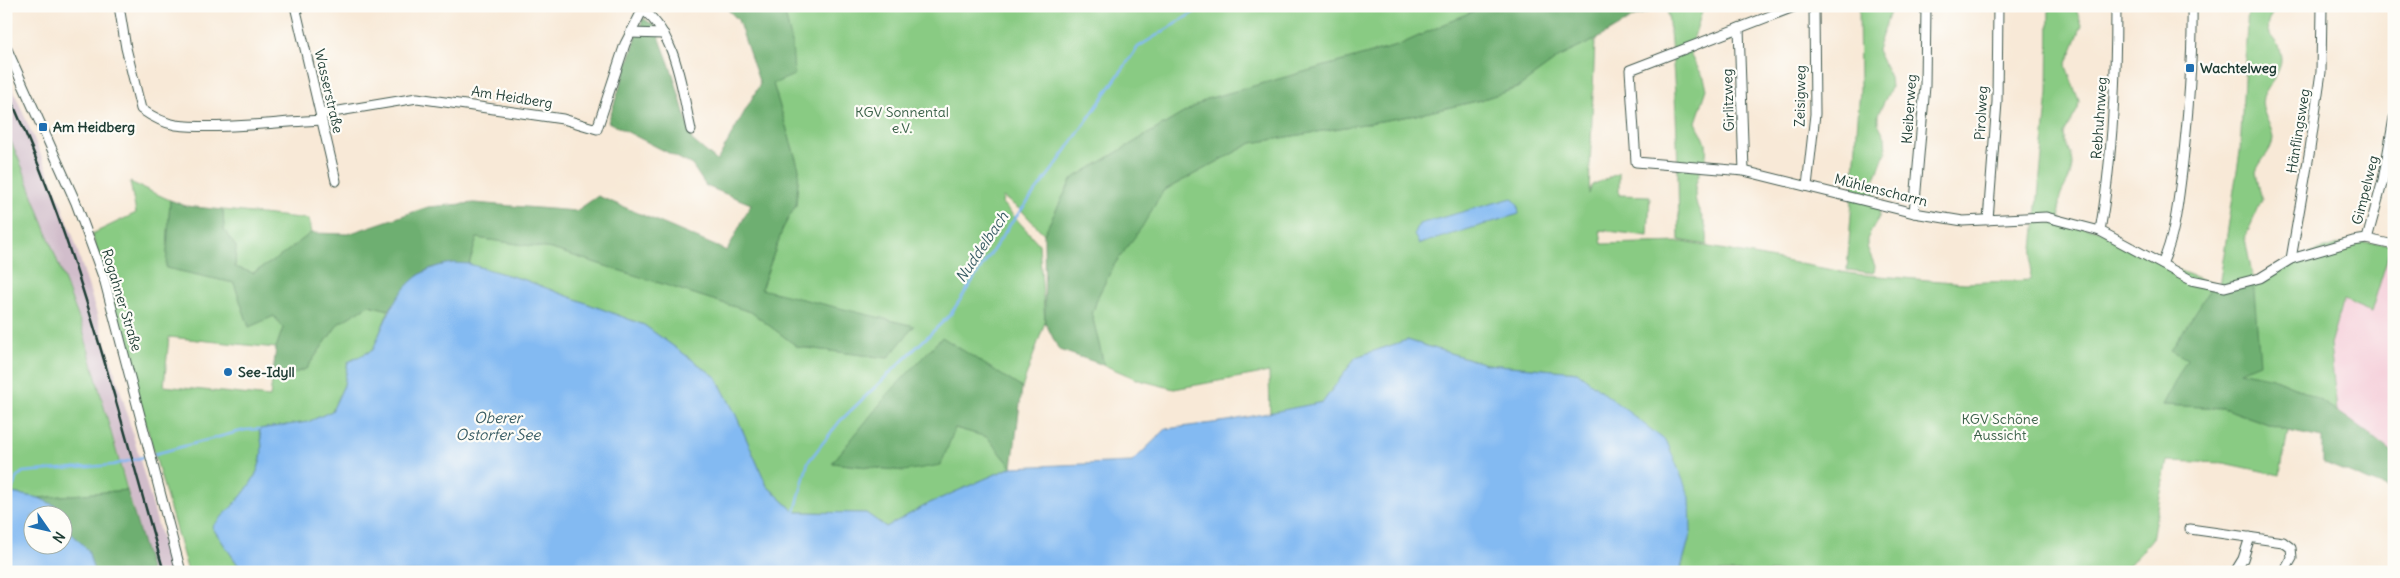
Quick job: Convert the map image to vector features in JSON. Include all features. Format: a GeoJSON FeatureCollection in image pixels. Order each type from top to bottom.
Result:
{"type":"FeatureCollection","features":[{"type":"Feature","properties":{"kind":"street","name":"Am Heidberg"},"geometry":{"type":"LineString","coordinates":[[119,6],[126,48],[141,109],[151,116],[174,124],[212,126],[321,117],[417,98],[563,119],[597,129],[624,44],[640,8]]}},
{"type":"Feature","properties":{"kind":"street","name":"Wasserstraße"},"geometry":{"type":"LineString","coordinates":[[295,6],[336,182]]}},
{"type":"Feature","properties":{"kind":"street","name":"Mühlenscharrn"},"geometry":{"type":"LineString","coordinates":[[1796,6],[1630,70],[1636,162],[1744,172],[1807,186],[1914,214],[1963,220],[2046,217],[2100,231],[2191,280],[2225,288],[2260,278],[2291,259],[2367,239]]}},
{"type":"Feature","properties":{"kind":"street","name":"Zeisigweg"},"geometry":{"type":"LineString","coordinates":[[1807,186],[1815,114],[1814,6]]}},
{"type":"Feature","properties":{"kind":"street","name":"Kleiberweg"},"geometry":{"type":"LineString","coordinates":[[1914,214],[1925,86],[1926,6]]}},
{"type":"Feature","properties":{"kind":"street","name":"Pirolweg"},"geometry":{"type":"LineString","coordinates":[[1988,220],[1997,102],[1998,6]]}},
{"type":"Feature","properties":{"kind":"street","name":"Rebhuhnweg"},"geometry":{"type":"LineString","coordinates":[[2100,231],[2108,184],[2113,116],[2116,6]]}},
{"type":"Feature","properties":{"kind":"street"},"geometry":{"type":"LineString","coordinates":[[2162,264],[2166,255],[2178,203],[2187,127],[2192,6]]}},
{"type":"Feature","properties":{"kind":"street","name":"Hänflingsweg"},"geometry":{"type":"LineString","coordinates":[[2291,259],[2321,72],[2322,6]]}},
{"type":"Feature","properties":{"kind":"street"},"geometry":{"type":"LineString","coordinates":[[640,8],[655,19],[664,34],[676,63],[690,130]]}},
{"type":"Feature","properties":{"kind":"street","name":"Girlitzweg"},"geometry":{"type":"LineString","coordinates":[[1739,28],[1744,172]]}},
{"type":"Feature","properties":{"kind":"street"},"geometry":{"type":"LineString","coordinates":[[630,33],[664,34]]}},
{"type":"Feature","properties":{"kind":"street","name":"Rogahner Straße"},"geometry":{"type":"LineString","coordinates":[[6,47],[32,99],[76,202],[105,282],[181,572]]}},
{"type":"Feature","properties":{"kind":"street","name":"Gimpelweg"},"geometry":{"type":"LineString","coordinates":[[2367,239],[2383,180],[2394,118]]}},
{"type":"Feature","properties":{"kind":"street"},"geometry":{"type":"LineString","coordinates":[[2367,239],[2394,245]]}},
{"type":"Feature","properties":{"kind":"street"},"geometry":{"type":"LineString","coordinates":[[2190,529],[2284,542],[2292,548],[2292,558],[2284,572]]}},
{"type":"Feature","properties":{"kind":"street"},"geometry":{"type":"LineString","coordinates":[[2235,572],[2243,559],[2250,537]]}},
{"type":"Feature","properties":{"kind":"shaded area"},"geometry":{"type":"Polygon","coordinates":[[[6,73],[55,188],[73,236],[123,399],[171,572],[151,572],[82,327],[23,169],[6,130],[6,73]]]}},
{"type":"Feature","properties":{"kind":"shaded area"},"geometry":{"type":"Polygon","coordinates":[[[2394,248],[2394,454],[2337,411],[2330,344],[2343,300],[2371,312],[2390,250],[2394,248]]]}},
{"type":"Feature","properties":{"kind":"green space"},"geometry":{"type":"Polygon","coordinates":[[[724,6],[783,6],[792,43],[794,75],[773,84],[799,169],[796,205],[783,228],[761,289],[914,326],[888,358],[798,347],[751,312],[552,249],[477,238],[469,264],[441,265],[421,273],[406,288],[389,310],[369,305],[339,323],[306,369],[272,381],[276,348],[283,328],[274,316],[249,327],[234,283],[166,268],[170,200],[186,206],[223,210],[224,230],[236,247],[235,267],[253,273],[278,258],[311,233],[348,234],[428,207],[474,203],[576,211],[598,196],[727,251],[751,204],[706,186],[692,165],[608,122],[643,18],[655,26],[673,74],[692,140],[717,161],[760,84],[738,20],[724,6]]]}},
{"type":"Feature","properties":{"kind":"green space","name":"KGV Sonnental e.V."},"geometry":{"type":"Polygon","coordinates":[[[783,6],[1484,6],[1397,46],[1207,99],[1072,179],[1044,234],[1022,211],[1003,197],[1002,203],[1039,244],[1045,322],[1022,388],[942,338],[832,463],[904,471],[955,428],[987,437],[1012,467],[930,503],[886,527],[866,513],[795,512],[767,486],[735,413],[716,377],[644,325],[525,280],[469,264],[477,238],[552,249],[751,312],[798,347],[888,358],[914,326],[761,290],[783,228],[796,205],[799,169],[773,84],[792,43],[783,6]]]}},
{"type":"Feature","properties":{"kind":"green space"},"geometry":{"type":"Polygon","coordinates":[[[1484,6],[1637,6],[1634,17],[1595,40],[1561,56],[1517,88],[1477,101],[1416,115],[1252,143],[1163,191],[1142,227],[1114,265],[1098,296],[1092,315],[1104,365],[1059,350],[1045,322],[1044,234],[1072,179],[1207,99],[1397,46],[1484,6]]]}},
{"type":"Feature","properties":{"kind":"green space"},"geometry":{"type":"Polygon","coordinates":[[[1637,6],[1663,6],[1634,17],[1637,6]]]}},
{"type":"Feature","properties":{"kind":"green space"},"geometry":{"type":"Polygon","coordinates":[[[1667,6],[1701,6],[1702,12],[1691,46],[1691,56],[1704,78],[1707,89],[1696,122],[1707,150],[1695,186],[1695,193],[1697,206],[1705,223],[1707,245],[1679,240],[1675,94],[1667,6]]]}},
{"type":"Feature","properties":{"kind":"green space"},"geometry":{"type":"Polygon","coordinates":[[[1859,6],[1892,6],[1877,50],[1890,77],[1891,88],[1878,114],[1878,123],[1885,137],[1886,151],[1873,184],[1880,211],[1879,217],[1867,239],[1867,247],[1875,266],[1874,273],[1847,270],[1860,89],[1859,6]]]}},
{"type":"Feature","properties":{"kind":"green space","name":"KGV Schöne Aussicht"},"geometry":{"type":"Polygon","coordinates":[[[2049,6],[2075,6],[2082,25],[2066,66],[2079,101],[2078,109],[2064,134],[2072,165],[2071,173],[2060,196],[2059,211],[2062,221],[2100,231],[2162,264],[2219,286],[2240,151],[2248,6],[2277,6],[2270,17],[2268,30],[2279,49],[2281,63],[2277,74],[2265,92],[2262,102],[2273,138],[2268,152],[2256,172],[2262,200],[2245,238],[2253,280],[2291,259],[2352,241],[2392,244],[2371,312],[2343,300],[2330,344],[2337,411],[2301,390],[2275,379],[2239,371],[2163,405],[2223,408],[2288,431],[2280,475],[2224,463],[2167,461],[2152,539],[2123,572],[1680,572],[1691,532],[1577,372],[1486,364],[1407,340],[1356,357],[1323,402],[1270,413],[1269,372],[1174,389],[1139,380],[1104,365],[1092,315],[1098,296],[1114,265],[1141,227],[1163,191],[1252,143],[1416,115],[1477,101],[1517,88],[1561,56],[1595,40],[1589,194],[1592,185],[1619,173],[1619,195],[1650,196],[1648,236],[1600,230],[1602,244],[1683,242],[1854,274],[1965,283],[2030,280],[2048,93],[2049,6]]]}},
{"type":"Feature","properties":{"kind":"green space"},"geometry":{"type":"Polygon","coordinates":[[[6,130],[23,169],[82,327],[127,490],[39,498],[6,492],[6,130]]]}},
{"type":"Feature","properties":{"kind":"green space"},"geometry":{"type":"Polygon","coordinates":[[[130,182],[170,200],[166,268],[234,283],[249,327],[274,316],[283,328],[276,348],[169,337],[164,386],[270,397],[272,381],[306,369],[339,323],[369,305],[389,310],[373,350],[348,362],[344,385],[332,411],[308,422],[259,429],[262,444],[261,459],[257,472],[233,506],[212,527],[243,572],[188,572],[92,234],[136,213],[130,182]]]}},
{"type":"Feature","properties":{"kind":"green space"},"geometry":{"type":"Polygon","coordinates":[[[223,210],[309,219],[311,233],[278,258],[253,273],[235,267],[236,247],[224,230],[223,210]]]}},
{"type":"Feature","properties":{"kind":"green space"},"geometry":{"type":"Polygon","coordinates":[[[2253,280],[2260,363],[2240,371],[2268,377],[2309,394],[2367,432],[2394,454],[2394,491],[2322,462],[2322,438],[2288,431],[2223,408],[2163,405],[2187,359],[2171,350],[2213,285],[2253,280]]]}},
{"type":"Feature","properties":{"kind":"green space"},"geometry":{"type":"Polygon","coordinates":[[[942,337],[1022,388],[1012,467],[987,437],[955,428],[941,465],[904,471],[832,463],[889,393],[942,337]]]}},
{"type":"Feature","properties":{"kind":"green space"},"geometry":{"type":"Polygon","coordinates":[[[127,490],[151,572],[94,572],[88,550],[72,534],[72,506],[56,506],[39,498],[127,490]]]}},
{"type":"Feature","properties":{"kind":"water"},"geometry":{"type":"Polygon","coordinates":[[[1512,198],[1518,205],[1519,214],[1419,244],[1414,235],[1419,224],[1512,198]]]}},
{"type":"Feature","properties":{"kind":"water","name":"Oberer Ostorfer See"},"geometry":{"type":"Polygon","coordinates":[[[454,263],[469,264],[525,280],[644,325],[716,377],[735,413],[767,486],[795,512],[866,513],[886,527],[930,503],[1012,467],[1132,462],[1166,429],[1228,421],[1323,402],[1356,357],[1407,340],[1486,364],[1577,372],[1667,442],[1690,497],[1691,532],[1680,572],[243,572],[212,527],[242,495],[257,472],[261,459],[262,444],[259,429],[308,422],[332,411],[344,385],[348,362],[373,350],[386,319],[401,293],[423,273],[437,266],[454,263]]]}},
{"type":"Feature","properties":{"kind":"water"},"geometry":{"type":"Polygon","coordinates":[[[6,492],[39,498],[56,506],[22,506],[22,556],[72,556],[72,534],[88,550],[94,572],[6,572],[6,492]]]}},
{"type":"Feature","properties":{"kind":"waterway","name":"Nuddelbach"},"geometry":{"type":"LineString","coordinates":[[795,512],[808,462],[840,421],[950,315],[1009,226],[1056,165],[1138,47],[1204,6]]}},
{"type":"Feature","properties":{"kind":"waterway"},"geometry":{"type":"LineString","coordinates":[[10,494],[17,477],[23,472],[113,465],[245,430],[259,429]]}},
{"type":"Feature","properties":{"kind":"railway"},"geometry":{"type":"LineString","coordinates":[[6,89],[32,148],[75,267],[112,388],[164,572]]}},
{"type":"Feature","properties":{"kind":"place","name":"Wachtelweg"},"geometry":{"type":"Point","coordinates":[2190,68]}},
{"type":"Feature","properties":{"kind":"place","name":"Am Heidberg"},"geometry":{"type":"Point","coordinates":[43,127]}},
{"type":"Feature","properties":{"kind":"place","name":"See-Idyll"},"geometry":{"type":"Point","coordinates":[228,372]}}]}
